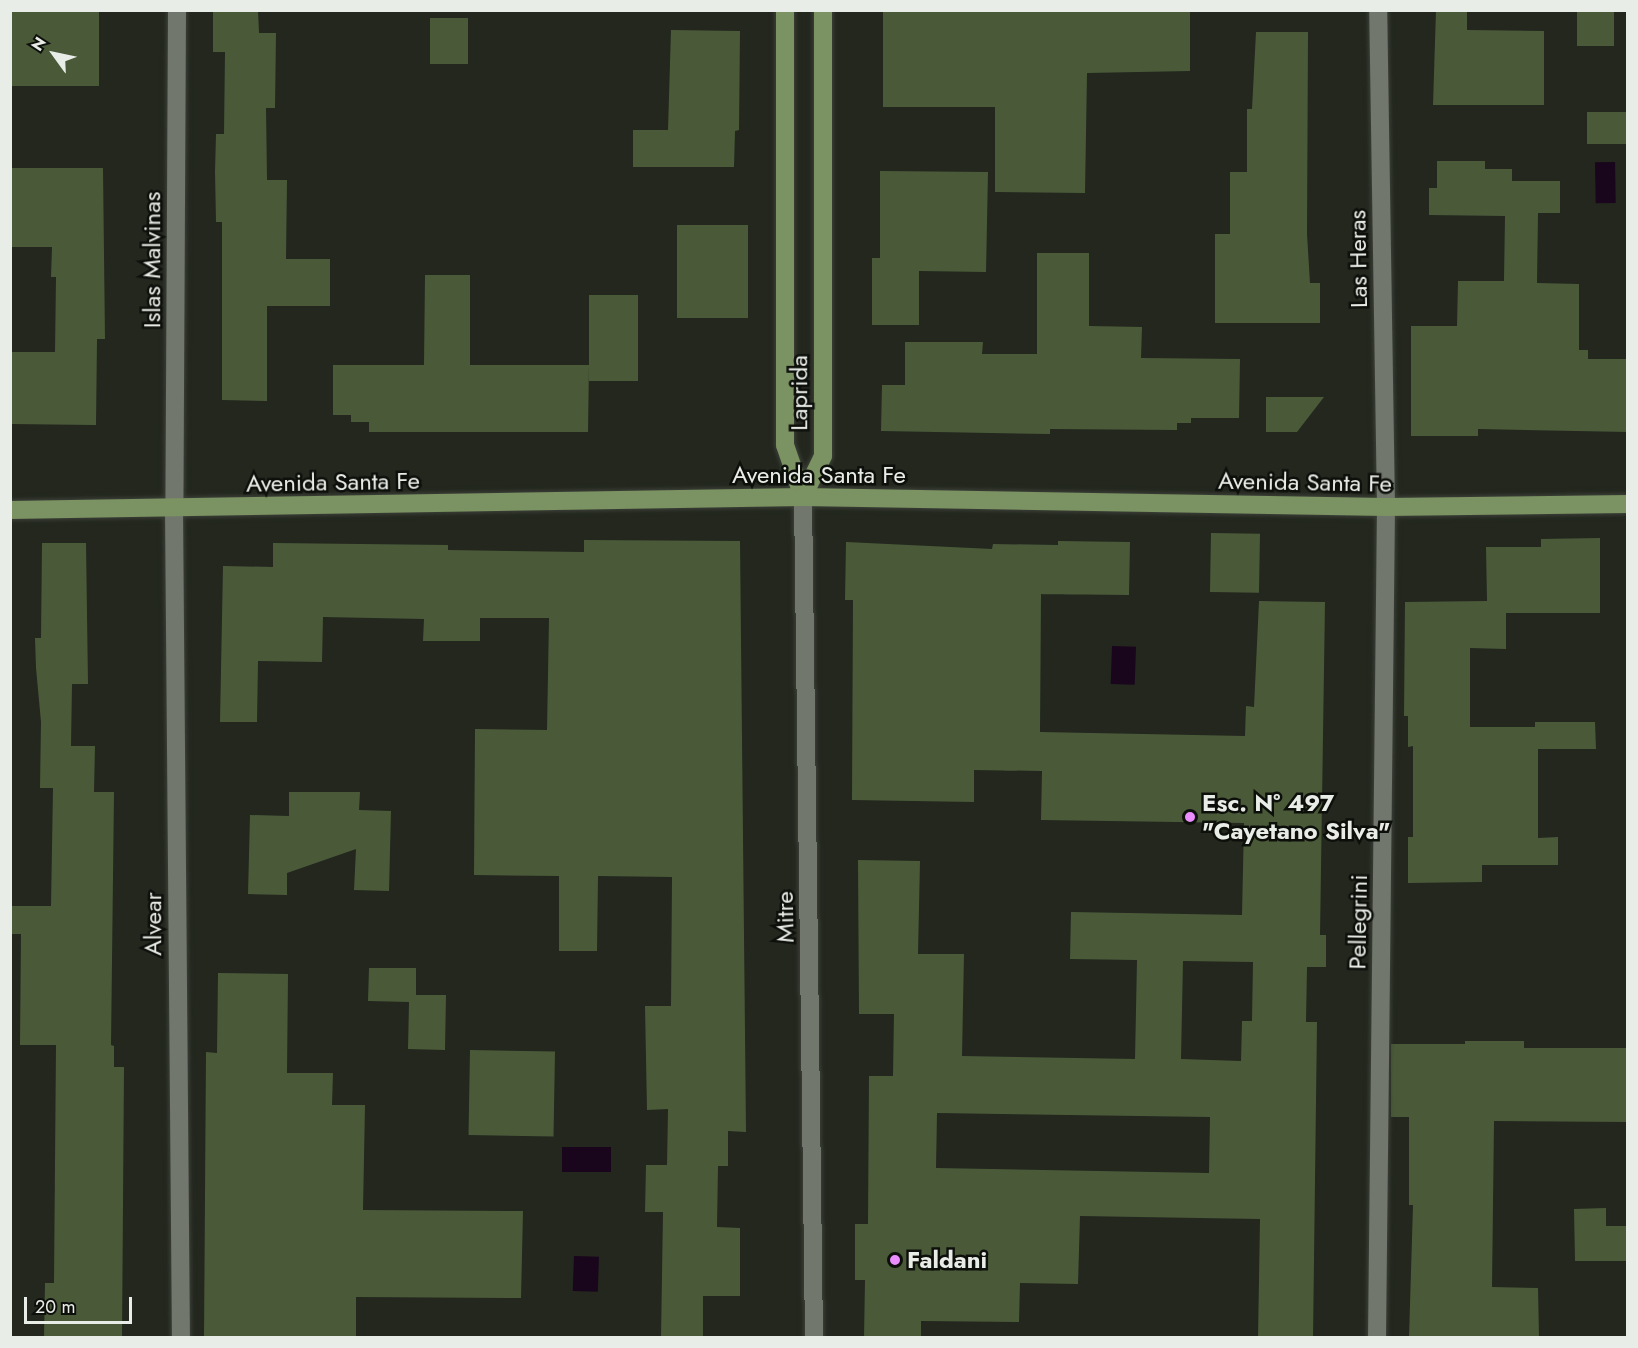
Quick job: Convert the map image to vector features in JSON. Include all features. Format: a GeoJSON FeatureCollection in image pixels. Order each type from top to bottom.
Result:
{"type":"FeatureCollection","features":[{"type":"Feature","properties":{"kind":"main road","name":"Laprida"},"geometry":{"type":"LineString","coordinates":[[785,10],[785,445],[803,497]]}},
{"type":"Feature","properties":{"kind":"main road","name":"Laprida"},"geometry":{"type":"LineString","coordinates":[[803,497],[823,456],[823,10]]}},
{"type":"Feature","properties":{"kind":"main road","name":"Avenida Santa Fe"},"geometry":{"type":"LineString","coordinates":[[10,510],[803,497],[1386,507],[1628,504]]}},
{"type":"Feature","properties":{"kind":"street","name":"Islas Malvinas"},"geometry":{"type":"LineString","coordinates":[[174,509],[177,10]]}},
{"type":"Feature","properties":{"kind":"street","name":"Las Heras"},"geometry":{"type":"LineString","coordinates":[[1378,10],[1386,507]]}},
{"type":"Feature","properties":{"kind":"street","name":"Mitre"},"geometry":{"type":"LineString","coordinates":[[803,497],[814,1338]]}},
{"type":"Feature","properties":{"kind":"street","name":"Pellegrini"},"geometry":{"type":"LineString","coordinates":[[1377,1338],[1386,507]]}},
{"type":"Feature","properties":{"kind":"street","name":"Alvear"},"geometry":{"type":"LineString","coordinates":[[174,509],[181,1338]]}},
{"type":"Feature","properties":{"kind":"shaded area"},"geometry":{"type":"Polygon","coordinates":[[[1595,162],[1615,162],[1616,203],[1596,203],[1595,162]]]}},
{"type":"Feature","properties":{"kind":"shaded area"},"geometry":{"type":"Polygon","coordinates":[[[1112,646],[1136,647],[1135,685],[1111,684],[1112,646]]]}},
{"type":"Feature","properties":{"kind":"shaded area"},"geometry":{"type":"Polygon","coordinates":[[[562,1147],[611,1147],[611,1172],[562,1172],[562,1147]]]}},
{"type":"Feature","properties":{"kind":"shaded area"},"geometry":{"type":"Polygon","coordinates":[[[574,1256],[599,1257],[598,1292],[573,1291],[574,1256]]]}},
{"type":"Feature","properties":{"kind":"building"},"geometry":{"type":"Polygon","coordinates":[[[10,10],[99,10],[99,86],[10,86],[10,10]]]}},
{"type":"Feature","properties":{"kind":"building"},"geometry":{"type":"Polygon","coordinates":[[[213,10],[258,10],[259,33],[276,33],[275,108],[266,108],[267,180],[287,180],[286,259],[330,259],[330,306],[267,306],[267,401],[222,400],[222,222],[216,222],[215,172],[216,134],[224,134],[225,52],[213,52],[213,10]]]}},
{"type":"Feature","properties":{"kind":"building"},"geometry":{"type":"Polygon","coordinates":[[[883,10],[1190,10],[1190,71],[1087,73],[1085,193],[995,192],[995,107],[883,107],[883,10]]]}},
{"type":"Feature","properties":{"kind":"building"},"geometry":{"type":"Polygon","coordinates":[[[1436,10],[1467,10],[1467,30],[1544,31],[1544,105],[1433,105],[1436,10]]]}},
{"type":"Feature","properties":{"kind":"building"},"geometry":{"type":"Polygon","coordinates":[[[1577,10],[1614,10],[1614,46],[1577,46],[1577,10]]]}},
{"type":"Feature","properties":{"kind":"building"},"geometry":{"type":"Polygon","coordinates":[[[430,18],[468,18],[468,64],[430,64],[430,18]]]}},
{"type":"Feature","properties":{"kind":"building"},"geometry":{"type":"Polygon","coordinates":[[[671,30],[740,31],[739,130],[735,131],[734,167],[633,167],[633,130],[668,130],[671,30]]]}},
{"type":"Feature","properties":{"kind":"building"},"geometry":{"type":"Polygon","coordinates":[[[1256,32],[1308,32],[1307,234],[1310,283],[1320,283],[1320,323],[1215,323],[1215,234],[1230,234],[1230,172],[1247,172],[1247,109],[1252,109],[1256,32]]]}},
{"type":"Feature","properties":{"kind":"building"},"geometry":{"type":"Polygon","coordinates":[[[1587,112],[1628,112],[1628,144],[1587,144],[1587,112]]]}},
{"type":"Feature","properties":{"kind":"building"},"geometry":{"type":"Polygon","coordinates":[[[1437,161],[1485,161],[1485,169],[1512,169],[1512,181],[1560,181],[1560,213],[1538,213],[1537,283],[1579,284],[1579,350],[1588,350],[1588,359],[1628,359],[1628,432],[1478,429],[1478,436],[1411,436],[1411,326],[1457,326],[1458,281],[1504,281],[1505,216],[1429,215],[1429,188],[1437,188],[1437,161]]]}},
{"type":"Feature","properties":{"kind":"building"},"geometry":{"type":"Polygon","coordinates":[[[10,168],[103,168],[105,339],[97,339],[96,425],[10,424],[10,352],[55,352],[56,277],[51,277],[52,247],[10,247],[10,168]]]}},
{"type":"Feature","properties":{"kind":"building"},"geometry":{"type":"Polygon","coordinates":[[[880,171],[988,172],[986,272],[919,271],[919,325],[872,325],[872,258],[880,258],[880,171]]]}},
{"type":"Feature","properties":{"kind":"building"},"geometry":{"type":"Polygon","coordinates":[[[677,225],[748,225],[748,318],[677,318],[677,225]]]}},
{"type":"Feature","properties":{"kind":"building"},"geometry":{"type":"Polygon","coordinates":[[[1037,253],[1089,253],[1089,326],[1142,327],[1141,358],[1240,359],[1239,418],[1191,418],[1191,423],[1177,423],[1177,430],[1050,429],[1050,434],[881,431],[882,385],[905,385],[905,342],[983,342],[982,354],[1037,354],[1037,253]]]}},
{"type":"Feature","properties":{"kind":"building"},"geometry":{"type":"Polygon","coordinates":[[[425,275],[470,275],[470,365],[589,365],[588,432],[369,432],[369,422],[351,422],[351,415],[333,415],[333,365],[424,365],[425,275]]]}},
{"type":"Feature","properties":{"kind":"building"},"geometry":{"type":"Polygon","coordinates":[[[589,295],[638,295],[638,381],[589,381],[589,295]]]}},
{"type":"Feature","properties":{"kind":"building"},"geometry":{"type":"Polygon","coordinates":[[[1266,397],[1324,397],[1297,432],[1266,432],[1266,397]]]}},
{"type":"Feature","properties":{"kind":"building"},"geometry":{"type":"Polygon","coordinates":[[[1211,533],[1260,534],[1259,593],[1210,592],[1211,533]]]}},
{"type":"Feature","properties":{"kind":"building"},"geometry":{"type":"Polygon","coordinates":[[[1600,538],[1600,613],[1506,613],[1506,649],[1470,648],[1470,727],[1535,727],[1535,722],[1595,722],[1596,749],[1538,749],[1538,838],[1558,837],[1558,865],[1482,865],[1482,882],[1408,883],[1408,837],[1413,837],[1413,746],[1408,747],[1408,716],[1404,716],[1405,602],[1487,601],[1486,547],[1541,547],[1541,539],[1600,538]]]}},
{"type":"Feature","properties":{"kind":"building"},"geometry":{"type":"Polygon","coordinates":[[[584,540],[740,541],[746,1132],[728,1131],[728,1166],[718,1166],[717,1227],[740,1228],[740,1296],[703,1296],[703,1338],[661,1338],[663,1212],[645,1212],[646,1165],[667,1165],[668,1109],[647,1110],[645,1006],[671,1006],[672,877],[598,876],[597,951],[559,951],[559,876],[474,875],[475,729],[547,730],[549,618],[480,618],[480,641],[423,641],[424,619],[323,617],[322,662],[258,661],[257,722],[220,722],[223,566],[273,567],[273,543],[448,545],[448,550],[584,552],[584,540]]]}},
{"type":"Feature","properties":{"kind":"building"},"geometry":{"type":"Polygon","coordinates":[[[1058,541],[1130,542],[1129,595],[1041,594],[1040,732],[1245,736],[1246,706],[1254,707],[1259,601],[1325,602],[1320,935],[1326,935],[1326,967],[1307,967],[1306,1022],[1317,1022],[1313,1338],[1258,1338],[1260,1219],[1080,1216],[1078,1284],[1020,1283],[1019,1322],[921,1321],[921,1338],[864,1338],[865,1280],[855,1280],[855,1224],[868,1224],[869,1076],[893,1076],[894,1014],[859,1014],[858,860],[920,861],[918,954],[964,954],[962,1056],[1135,1059],[1137,960],[1070,959],[1071,912],[1242,915],[1244,823],[1041,820],[1042,771],[974,770],[974,802],[852,800],[853,600],[845,600],[846,542],[992,549],[993,544],[1058,545],[1058,541]],[[1183,961],[1181,1059],[1241,1061],[1242,1021],[1252,1021],[1253,962],[1183,961]],[[937,1113],[936,1168],[1209,1173],[1210,1117],[937,1113]]]}},
{"type":"Feature","properties":{"kind":"building"},"geometry":{"type":"Polygon","coordinates":[[[42,543],[86,543],[88,684],[72,684],[71,746],[95,746],[94,792],[114,792],[111,1045],[114,1046],[114,1067],[124,1067],[122,1338],[44,1338],[45,1283],[54,1283],[56,1045],[20,1045],[21,934],[10,934],[10,906],[51,906],[53,788],[40,788],[41,722],[35,638],[41,638],[42,543]]]}},
{"type":"Feature","properties":{"kind":"building"},"geometry":{"type":"Polygon","coordinates":[[[289,792],[360,792],[359,810],[391,811],[389,891],[354,890],[356,849],[287,873],[287,895],[248,894],[250,815],[289,816],[289,792]]]}},
{"type":"Feature","properties":{"kind":"building"},"geometry":{"type":"Polygon","coordinates":[[[369,968],[416,968],[416,995],[446,995],[445,1050],[408,1049],[409,1002],[368,1001],[369,968]]]}},
{"type":"Feature","properties":{"kind":"building"},"geometry":{"type":"Polygon","coordinates":[[[218,973],[288,974],[287,1073],[333,1073],[332,1105],[365,1105],[363,1210],[523,1211],[521,1298],[356,1297],[356,1338],[204,1338],[206,1052],[217,1053],[218,973]]]}},
{"type":"Feature","properties":{"kind":"building"},"geometry":{"type":"Polygon","coordinates":[[[1465,1041],[1524,1041],[1524,1048],[1626,1048],[1627,1122],[1494,1121],[1492,1287],[1538,1288],[1539,1338],[1409,1338],[1413,1205],[1409,1205],[1409,1117],[1391,1117],[1391,1044],[1465,1044],[1465,1041]]]}},
{"type":"Feature","properties":{"kind":"building"},"geometry":{"type":"Polygon","coordinates":[[[470,1050],[555,1051],[554,1136],[469,1135],[470,1050]]]}},
{"type":"Feature","properties":{"kind":"building"},"geometry":{"type":"Polygon","coordinates":[[[1606,1208],[1606,1226],[1627,1226],[1627,1261],[1575,1261],[1574,1209],[1606,1208]]]}},
{"type":"Feature","properties":{"kind":"place","name":"Esc. N° 497 \"Cayetano Silva\""},"geometry":{"type":"Point","coordinates":[1190,817]}},
{"type":"Feature","properties":{"kind":"place","name":"Faldani"},"geometry":{"type":"Point","coordinates":[895,1260]}}]}
